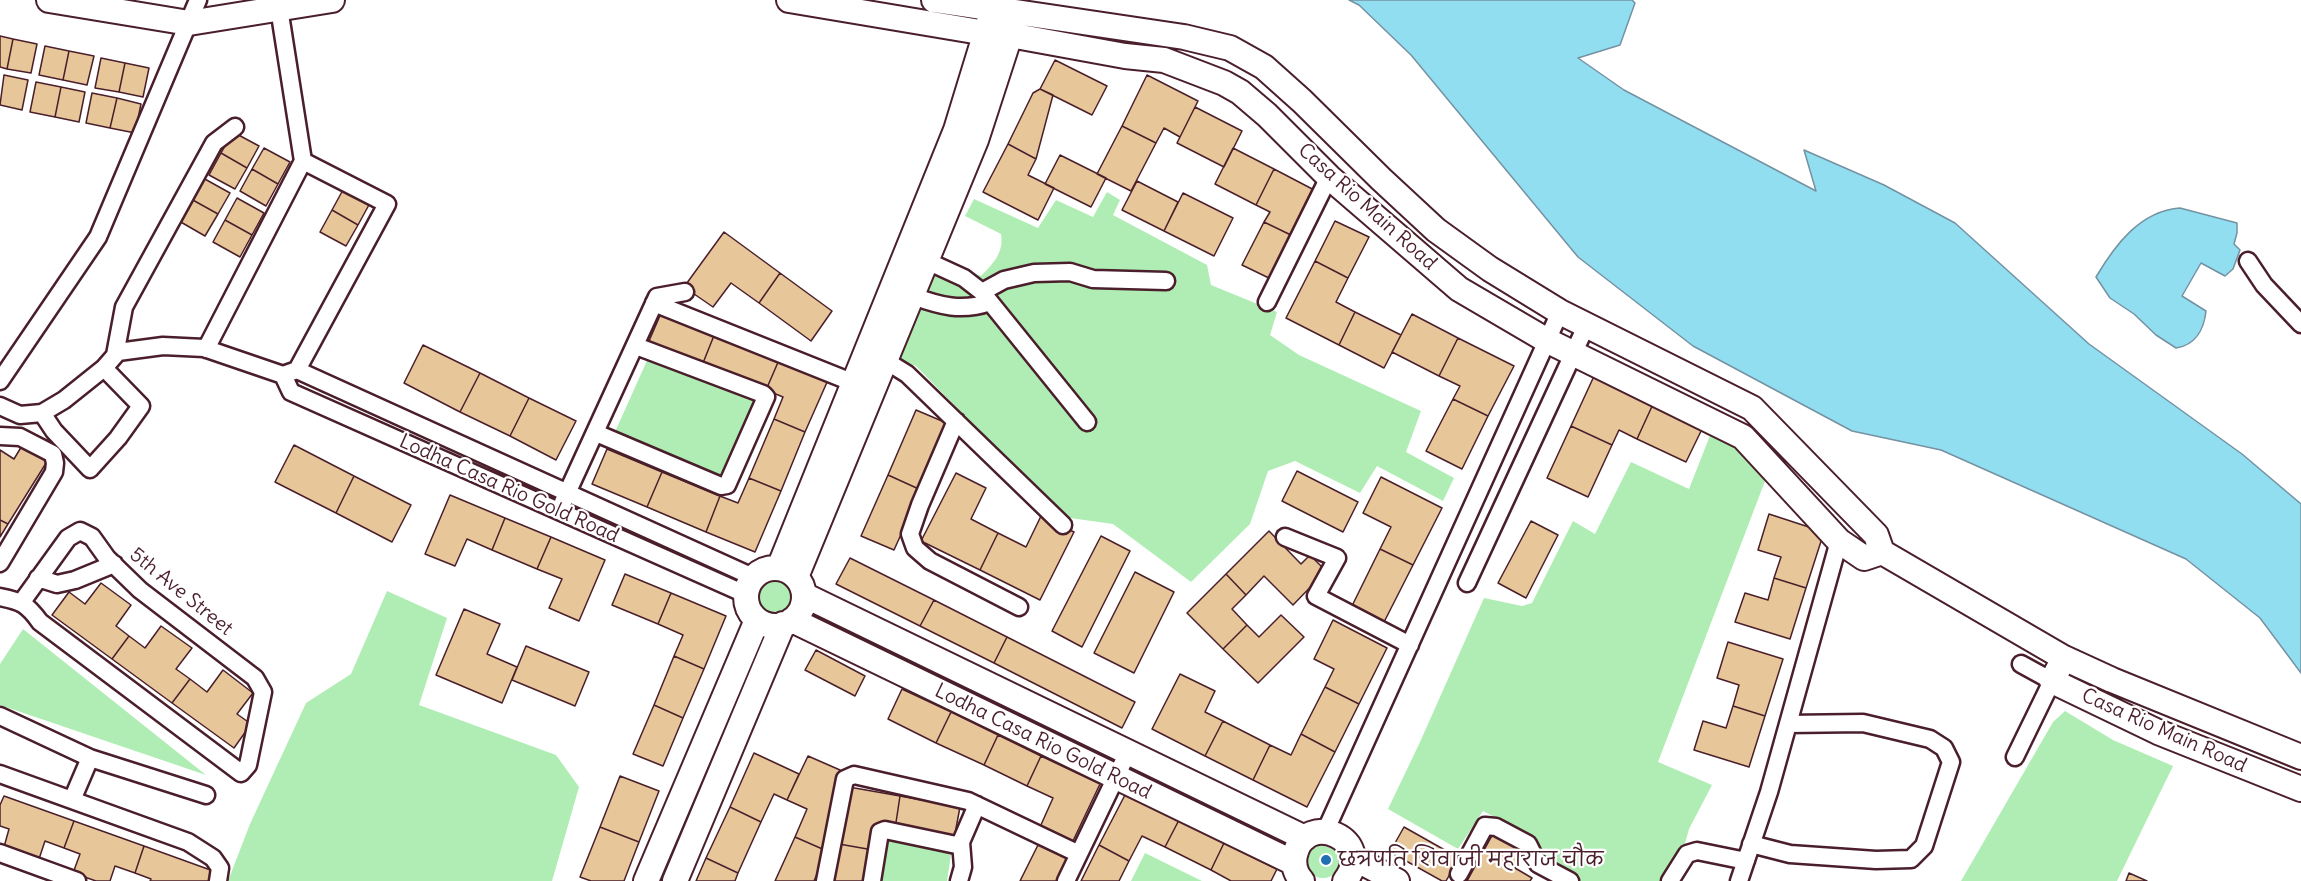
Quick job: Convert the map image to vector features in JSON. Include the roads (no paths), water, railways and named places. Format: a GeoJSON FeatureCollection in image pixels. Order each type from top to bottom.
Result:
{"type":"FeatureCollection","features":[{"type":"Feature","properties":{"kind":"street"},"geometry":{"type":"LineString","coordinates":[[49,0],[189,22],[332,0]]}},
{"type":"Feature","properties":{"kind":"street"},"geometry":{"type":"LineString","coordinates":[[0,381],[98,237],[198,0]]}},
{"type":"Feature","properties":{"kind":"street","name":"Casa Rio Main Road"},"geometry":{"type":"LineString","coordinates":[[789,0],[1010,35],[1125,56],[1164,60],[1224,83],[1240,92],[1267,115],[1329,177],[1459,289],[1546,340],[1743,437],[1839,541],[1864,558],[1882,552]]}},
{"type":"Feature","properties":{"kind":"street","name":"Casa Rio Main Road"},"geometry":{"type":"LineString","coordinates":[[934,0],[1184,37],[1230,48],[1264,67],[1302,100],[1436,230],[1490,269],[1560,312],[1752,408],[1876,535],[1882,552],[2064,658],[2112,680],[2297,755]]}},
{"type":"Feature","properties":{"kind":"street"},"geometry":{"type":"LineString","coordinates":[[206,349],[303,161],[279,8]]}},
{"type":"Feature","properties":{"kind":"street"},"geometry":{"type":"LineString","coordinates":[[888,329],[913,296],[927,261],[956,160],[993,10]]}},
{"type":"Feature","properties":{"kind":"street"},"geometry":{"type":"LineString","coordinates":[[793,580],[877,355],[956,160],[976,140],[1018,12]]}},
{"type":"Feature","properties":{"kind":"street"},"geometry":{"type":"LineString","coordinates":[[0,406],[20,415],[42,413],[64,400],[104,368],[115,355],[124,307],[214,143],[235,127]]}},
{"type":"Feature","properties":{"kind":"street"},"geometry":{"type":"LineString","coordinates":[[290,373],[387,204],[303,161]]}},
{"type":"Feature","properties":{"kind":"street"},"geometry":{"type":"LineString","coordinates":[[1267,302],[1329,177]]}},
{"type":"Feature","properties":{"kind":"street"},"geometry":{"type":"LineString","coordinates":[[927,261],[964,278],[986,297],[1087,422]]}},
{"type":"Feature","properties":{"kind":"street"},"geometry":{"type":"LineString","coordinates":[[2247,261],[2264,285],[2301,324]]}},
{"type":"Feature","properties":{"kind":"street"},"geometry":{"type":"LineString","coordinates":[[913,296],[959,309],[974,308],[1004,280],[1034,273],[1070,272],[1093,279],[1166,281]]}},
{"type":"Feature","properties":{"kind":"street"},"geometry":{"type":"LineString","coordinates":[[558,511],[657,297],[685,292]]}},
{"type":"Feature","properties":{"kind":"street"},"geometry":{"type":"LineString","coordinates":[[654,303],[854,383]]}},
{"type":"Feature","properties":{"kind":"street"},"geometry":{"type":"LineString","coordinates":[[1315,835],[1410,645],[1560,312]]}},
{"type":"Feature","properties":{"kind":"street"},"geometry":{"type":"LineString","coordinates":[[1467,583],[1587,324]]}},
{"type":"Feature","properties":{"kind":"street","name":"Lodha Casa Rio Gold Road"},"geometry":{"type":"LineString","coordinates":[[115,355],[118,352],[163,346],[206,349],[290,373],[568,493],[749,586]]}},
{"type":"Feature","properties":{"kind":"street"},"geometry":{"type":"LineString","coordinates":[[596,433],[721,486],[727,485],[766,397],[636,346]]}},
{"type":"Feature","properties":{"kind":"street"},"geometry":{"type":"LineString","coordinates":[[675,881],[788,622],[803,604],[793,580],[854,383],[877,355]]}},
{"type":"Feature","properties":{"kind":"street"},"geometry":{"type":"LineString","coordinates":[[877,355],[907,374],[1063,525]]}},
{"type":"Feature","properties":{"kind":"street"},"geometry":{"type":"LineString","coordinates":[[42,413],[54,431],[90,469],[118,438],[141,406],[104,368]]}},
{"type":"Feature","properties":{"kind":"street","name":"Lodha Casa Rio Gold Road"},"geometry":{"type":"LineString","coordinates":[[290,373],[291,392],[558,511],[749,586]]}},
{"type":"Feature","properties":{"kind":"street"},"geometry":{"type":"LineString","coordinates":[[956,421],[910,534],[915,548],[930,561],[1019,608]]}},
{"type":"Feature","properties":{"kind":"street"},"geometry":{"type":"LineString","coordinates":[[0,436],[20,438],[53,454],[56,463],[54,472],[0,563]]}},
{"type":"Feature","properties":{"kind":"street","name":"5th Ave Street"},"geometry":{"type":"LineString","coordinates":[[80,531],[92,537],[114,564],[140,590],[255,678],[263,693],[248,765],[241,773],[40,622],[29,607],[21,603],[38,578],[68,538],[80,531]]}},
{"type":"Feature","properties":{"kind":"street"},"geometry":{"type":"LineString","coordinates":[[1285,537],[1337,558],[1316,596],[1410,645]]}},
{"type":"Feature","properties":{"kind":"street"},"geometry":{"type":"LineString","coordinates":[[1739,881],[1788,724],[1839,541]]}},
{"type":"Feature","properties":{"kind":"street"},"geometry":{"type":"LineString","coordinates":[[38,578],[57,584],[75,580],[114,564]]}},
{"type":"Feature","properties":{"kind":"street"},"geometry":{"type":"LineString","coordinates":[[646,881],[757,620],[750,613],[749,586],[761,571],[793,580]]}},
{"type":"Feature","properties":{"kind":"street","name":"Lodha Casa Rio Gold Road"},"geometry":{"type":"LineString","coordinates":[[793,580],[1128,752],[1315,835],[1339,835],[1346,842],[1353,857],[1398,881]]}},
{"type":"Feature","properties":{"kind":"street"},"geometry":{"type":"LineString","coordinates":[[0,597],[21,603]]}},
{"type":"Feature","properties":{"kind":"street","name":"Lodha Casa Rio Gold Road"},"geometry":{"type":"LineString","coordinates":[[757,620],[774,626],[788,622],[1116,777],[1299,876]]}},
{"type":"Feature","properties":{"kind":"street"},"geometry":{"type":"LineString","coordinates":[[2015,757],[2064,658]]}},
{"type":"Feature","properties":{"kind":"street"},"geometry":{"type":"LineString","coordinates":[[2021,664],[2052,681]]}},
{"type":"Feature","properties":{"kind":"street","name":"Casa Rio Main Road"},"geometry":{"type":"LineString","coordinates":[[2052,681],[2158,732],[2291,785]]}},
{"type":"Feature","properties":{"kind":"street"},"geometry":{"type":"LineString","coordinates":[[0,716],[90,758],[206,795]]}},
{"type":"Feature","properties":{"kind":"street"},"geometry":{"type":"LineString","coordinates":[[1751,844],[1790,854],[1876,860],[1911,859],[1924,846],[1951,762],[1944,748],[1930,739],[1863,723],[1788,724]]}},
{"type":"Feature","properties":{"kind":"street"},"geometry":{"type":"LineString","coordinates":[[1066,881],[1128,752]]}},
{"type":"Feature","properties":{"kind":"street"},"geometry":{"type":"LineString","coordinates":[[2291,785],[2297,755]]}},
{"type":"Feature","properties":{"kind":"street"},"geometry":{"type":"LineString","coordinates":[[72,800],[90,758]]}},
{"type":"Feature","properties":{"kind":"street"},"geometry":{"type":"LineString","coordinates":[[0,774],[188,842],[213,858],[220,868],[218,881]]}},
{"type":"Feature","properties":{"kind":"street"},"geometry":{"type":"LineString","coordinates":[[825,881],[845,779],[854,775],[968,801],[1079,854]]}},
{"type":"Feature","properties":{"kind":"street"},"geometry":{"type":"LineString","coordinates":[[959,881],[963,867],[961,842],[977,805]]}},
{"type":"Feature","properties":{"kind":"street"},"geometry":{"type":"LineString","coordinates":[[1459,874],[1485,826],[1496,827],[1528,844],[1538,864],[1570,881]]}},
{"type":"Feature","properties":{"kind":"street"},"geometry":{"type":"LineString","coordinates":[[872,881],[880,832],[885,830],[961,846]]}},
{"type":"Feature","properties":{"kind":"street","name":"Lodha Casa Rio Gold Road"},"geometry":{"type":"LineString","coordinates":[[1299,876],[1296,850],[1315,835]]}},
{"type":"Feature","properties":{"kind":"street"},"geometry":{"type":"LineString","coordinates":[[1670,881],[1687,854],[1697,851],[1746,861]]}},
{"type":"Feature","properties":{"kind":"street"},"geometry":{"type":"LineString","coordinates":[[0,853],[77,881]]}},
{"type":"Feature","properties":{"kind":"street"},"geometry":{"type":"LineString","coordinates":[[1345,881],[1352,870],[1353,857]]}},
{"type":"Feature","properties":{"kind":"water"},"geometry":{"type":"Polygon","coordinates":[[[1349,0],[1632,0],[1635,3],[1620,45],[1578,58],[1624,90],[1816,191],[1804,150],[1884,185],[1955,223],[2089,344],[2242,454],[2301,504],[2301,673],[2260,618],[2186,559],[1941,450],[1852,431],[1693,346],[1578,257],[1411,55],[1359,5],[1349,0]]]}},
{"type":"Feature","properties":{"kind":"water"},"geometry":{"type":"Polygon","coordinates":[[[2180,208],[2237,223],[2234,244],[2240,250],[2233,269],[2225,276],[2201,263],[2182,296],[2206,311],[2203,324],[2193,340],[2176,348],[2110,298],[2096,277],[2120,242],[2130,232],[2153,216],[2180,208]]]}},
{"type":"Feature","properties":{"kind":"place","name":"छत्रपति शिवाजी महाराज चौक"},"geometry":{"type":"Point","coordinates":[1326,860]}}]}
